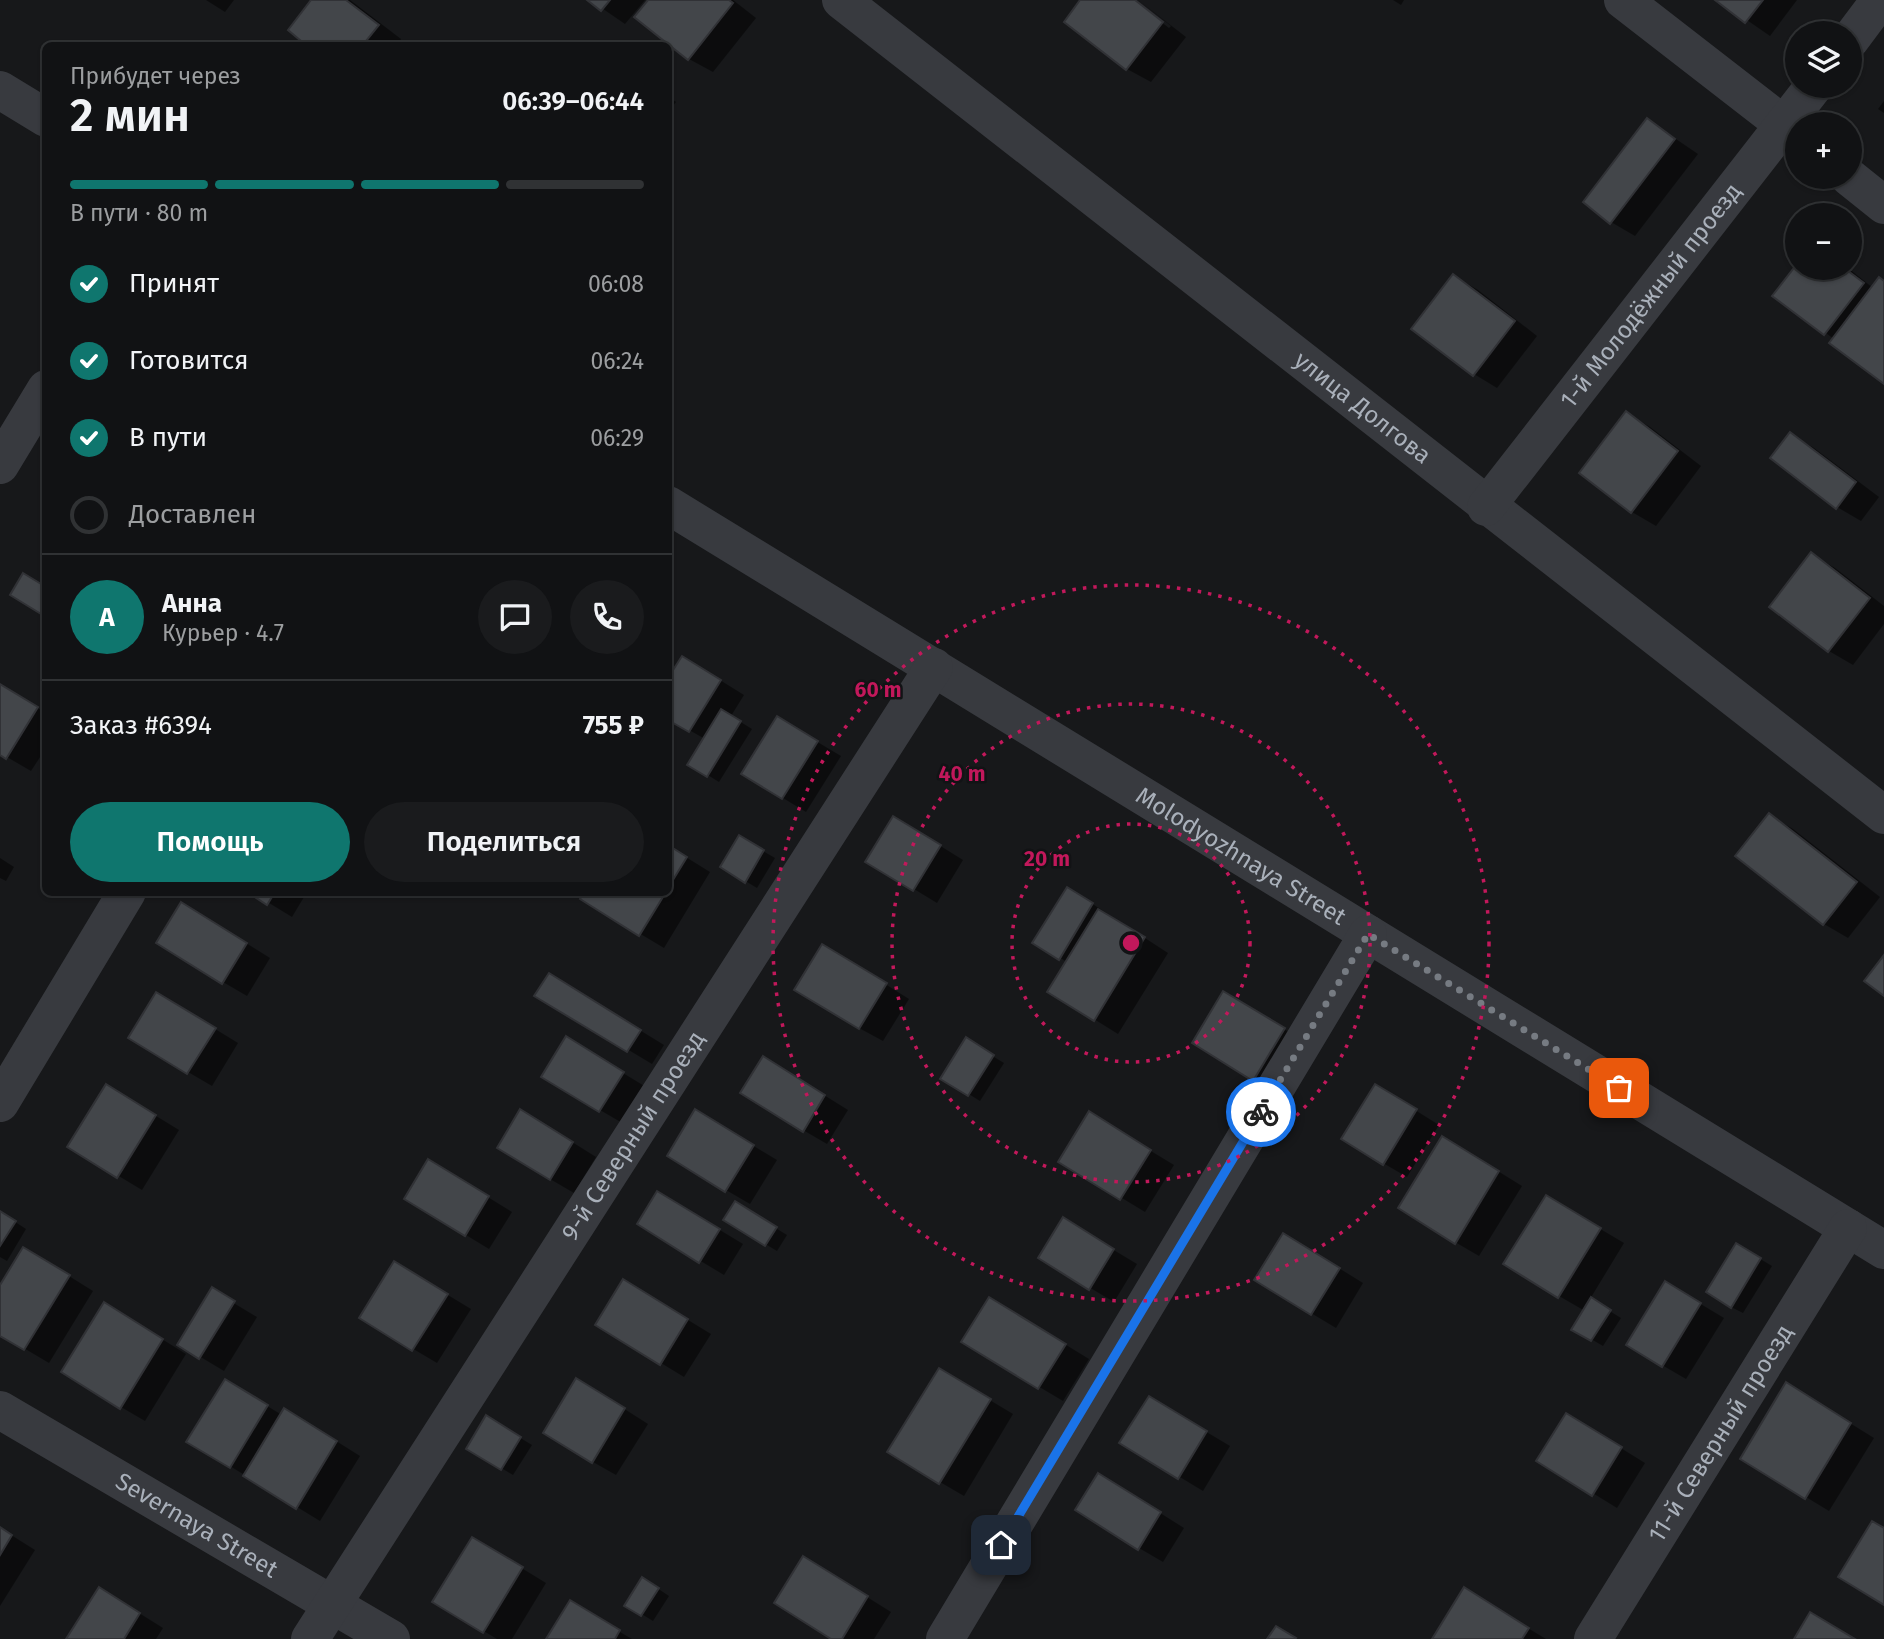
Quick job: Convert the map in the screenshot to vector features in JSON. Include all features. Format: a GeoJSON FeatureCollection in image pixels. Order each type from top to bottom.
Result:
{"type":"FeatureCollection","features":[{"type":"Feature","properties":{"kind":"street","name":"улица Долгова"},"geometry":{"type":"LineString","coordinates":[[841,0],[1486,507],[1884,815]]}},
{"type":"Feature","properties":{"kind":"street"},"geometry":{"type":"LineString","coordinates":[[1623,0],[1785,125]]}},
{"type":"Feature","properties":{"kind":"street"},"geometry":{"type":"LineString","coordinates":[[1862,24],[1880,0]]}},
{"type":"Feature","properties":{"kind":"street"},"geometry":{"type":"LineString","coordinates":[[0,90],[42,116]]}},
{"type":"Feature","properties":{"kind":"street","name":"1-й Молодёжный проезд"},"geometry":{"type":"LineString","coordinates":[[1486,507],[1785,137]]}},
{"type":"Feature","properties":{"kind":"street"},"geometry":{"type":"LineString","coordinates":[[1862,187],[1884,205]]}},
{"type":"Feature","properties":{"kind":"street"},"geometry":{"type":"LineString","coordinates":[[0,465],[42,396]]}},
{"type":"Feature","properties":{"kind":"street","name":"Molodyozhnaya Street"},"geometry":{"type":"LineString","coordinates":[[672,507],[1884,1250]]}},
{"type":"Feature","properties":{"kind":"street","name":"9-й Северный проезд"},"geometry":{"type":"LineString","coordinates":[[310,1639],[933,667]]}},
{"type":"Feature","properties":{"kind":"street"},"geometry":{"type":"LineString","coordinates":[[0,1103],[125,896]]}},
{"type":"Feature","properties":{"kind":"street"},"geometry":{"type":"LineString","coordinates":[[944,1639],[1368,934]]}},
{"type":"Feature","properties":{"kind":"street","name":"11-й Северный проезд"},"geometry":{"type":"LineString","coordinates":[[1593,1639],[1848,1228]]}},
{"type":"Feature","properties":{"kind":"street","name":"Severnaya Street"},"geometry":{"type":"LineString","coordinates":[[0,1410],[333,1602],[391,1639]]}},
{"type":"Feature","properties":{"kind":"building"},"geometry":{"type":"Polygon","coordinates":[[[311,0],[346,0],[379,25],[365,42],[302,42],[288,30],[311,0]]]}},
{"type":"Feature","properties":{"kind":"building"},"geometry":{"type":"Polygon","coordinates":[[[587,0],[610,0],[601,11],[587,0]]]}},
{"type":"Feature","properties":{"kind":"building"},"geometry":{"type":"Polygon","coordinates":[[[648,0],[729,0],[733,3],[688,60],[672,47],[672,42],[665,42],[634,17],[648,0]]]}},
{"type":"Feature","properties":{"kind":"building"},"geometry":{"type":"Polygon","coordinates":[[[1080,0],[1135,0],[1163,22],[1126,70],[1064,22],[1080,0]]]}},
{"type":"Feature","properties":{"kind":"building"},"geometry":{"type":"Polygon","coordinates":[[[1715,0],[1763,0],[1745,23],[1715,0]]]}},
{"type":"Feature","properties":{"kind":"building"},"geometry":{"type":"Polygon","coordinates":[[[1647,118],[1675,139],[1610,224],[1583,202],[1647,118]]]}},
{"type":"Feature","properties":{"kind":"building"},"geometry":{"type":"Polygon","coordinates":[[[1453,274],[1515,321],[1473,376],[1411,329],[1453,274]]]}},
{"type":"Feature","properties":{"kind":"building"},"geometry":{"type":"Polygon","coordinates":[[[1879,277],[1884,281],[1884,384],[1829,343],[1879,277]]]}},
{"type":"Feature","properties":{"kind":"building"},"geometry":{"type":"Polygon","coordinates":[[[1785,279],[1860,280],[1864,283],[1824,335],[1772,296],[1785,279]]]}},
{"type":"Feature","properties":{"kind":"building"},"geometry":{"type":"Polygon","coordinates":[[[1626,411],[1678,451],[1631,513],[1579,473],[1626,411]]]}},
{"type":"Feature","properties":{"kind":"building"},"geometry":{"type":"Polygon","coordinates":[[[1790,432],[1856,482],[1836,509],[1770,458],[1790,432]]]}},
{"type":"Feature","properties":{"kind":"building"},"geometry":{"type":"Polygon","coordinates":[[[1811,552],[1870,598],[1828,652],[1769,607],[1811,552]]]}},
{"type":"Feature","properties":{"kind":"building"},"geometry":{"type":"Polygon","coordinates":[[[23,573],[42,585],[42,615],[10,595],[23,573]]]}},
{"type":"Feature","properties":{"kind":"building"},"geometry":{"type":"Polygon","coordinates":[[[682,656],[721,680],[689,732],[672,722],[672,672],[682,656]]]}},
{"type":"Feature","properties":{"kind":"building"},"geometry":{"type":"Polygon","coordinates":[[[0,684],[38,707],[6,759],[0,755],[0,684]]]}},
{"type":"Feature","properties":{"kind":"building"},"geometry":{"type":"Polygon","coordinates":[[[721,709],[741,721],[707,777],[687,765],[721,709]]]}},
{"type":"Feature","properties":{"kind":"building"},"geometry":{"type":"Polygon","coordinates":[[[777,716],[818,741],[782,799],[741,774],[777,716]]]}},
{"type":"Feature","properties":{"kind":"building"},"geometry":{"type":"Polygon","coordinates":[[[1769,813],[1857,882],[1823,925],[1735,856],[1769,813]]]}},
{"type":"Feature","properties":{"kind":"building"},"geometry":{"type":"Polygon","coordinates":[[[893,816],[941,845],[913,891],[865,862],[893,816]]]}},
{"type":"Feature","properties":{"kind":"building"},"geometry":{"type":"Polygon","coordinates":[[[739,835],[764,850],[745,883],[720,867],[739,835]]]}},
{"type":"Feature","properties":{"kind":"building"},"geometry":{"type":"Polygon","coordinates":[[[672,848],[687,857],[672,881],[672,848]]]}},
{"type":"Feature","properties":{"kind":"building"},"geometry":{"type":"Polygon","coordinates":[[[1067,887],[1093,903],[1059,960],[1032,943],[1067,887]]]}},
{"type":"Feature","properties":{"kind":"building"},"geometry":{"type":"Polygon","coordinates":[[[253,896],[273,896],[267,905],[253,896]]]}},
{"type":"Feature","properties":{"kind":"building"},"geometry":{"type":"Polygon","coordinates":[[[582,896],[664,896],[639,936],[580,899],[582,896]]]}},
{"type":"Feature","properties":{"kind":"building"},"geometry":{"type":"Polygon","coordinates":[[[181,902],[247,943],[222,984],[156,943],[181,902]]]}},
{"type":"Feature","properties":{"kind":"building"},"geometry":{"type":"Polygon","coordinates":[[[1098,909],[1145,937],[1094,1021],[1047,992],[1098,909]]]}},
{"type":"Feature","properties":{"kind":"building"},"geometry":{"type":"Polygon","coordinates":[[[822,944],[887,983],[859,1029],[794,990],[822,944]]]}},
{"type":"Feature","properties":{"kind":"building"},"geometry":{"type":"Polygon","coordinates":[[[1884,955],[1884,996],[1864,981],[1884,955]]]}},
{"type":"Feature","properties":{"kind":"building"},"geometry":{"type":"Polygon","coordinates":[[[549,973],[641,1030],[627,1052],[534,996],[549,973]]]}},
{"type":"Feature","properties":{"kind":"building"},"geometry":{"type":"Polygon","coordinates":[[[1223,991],[1285,1028],[1253,1081],[1192,1043],[1223,991]]]}},
{"type":"Feature","properties":{"kind":"building"},"geometry":{"type":"Polygon","coordinates":[[[156,992],[216,1028],[187,1074],[128,1038],[156,992]]]}},
{"type":"Feature","properties":{"kind":"building"},"geometry":{"type":"Polygon","coordinates":[[[566,1036],[624,1072],[599,1112],[541,1077],[566,1036]]]}},
{"type":"Feature","properties":{"kind":"building"},"geometry":{"type":"Polygon","coordinates":[[[966,1037],[994,1055],[968,1096],[940,1079],[966,1037]]]}},
{"type":"Feature","properties":{"kind":"building"},"geometry":{"type":"Polygon","coordinates":[[[763,1056],[825,1095],[803,1132],[740,1093],[763,1056]]]}},
{"type":"Feature","properties":{"kind":"building"},"geometry":{"type":"Polygon","coordinates":[[[106,1084],[156,1115],[117,1178],[67,1147],[106,1084]]]}},
{"type":"Feature","properties":{"kind":"building"},"geometry":{"type":"Polygon","coordinates":[[[1375,1084],[1417,1109],[1383,1165],[1341,1139],[1375,1084]]]}},
{"type":"Feature","properties":{"kind":"building"},"geometry":{"type":"Polygon","coordinates":[[[520,1109],[573,1142],[550,1180],[497,1148],[520,1109]]]}},
{"type":"Feature","properties":{"kind":"building"},"geometry":{"type":"Polygon","coordinates":[[[695,1109],[754,1145],[725,1192],[667,1156],[695,1109]]]}},
{"type":"Feature","properties":{"kind":"building"},"geometry":{"type":"Polygon","coordinates":[[[1089,1111],[1151,1150],[1120,1200],[1058,1162],[1089,1111]]]}},
{"type":"Feature","properties":{"kind":"building"},"geometry":{"type":"Polygon","coordinates":[[[1442,1136],[1499,1171],[1455,1244],[1398,1208],[1442,1136]]]}},
{"type":"Feature","properties":{"kind":"building"},"geometry":{"type":"Polygon","coordinates":[[[428,1159],[489,1196],[465,1236],[404,1199],[428,1159]]]}},
{"type":"Feature","properties":{"kind":"building"},"geometry":{"type":"Polygon","coordinates":[[[657,1191],[720,1229],[699,1263],[637,1224],[657,1191]]]}},
{"type":"Feature","properties":{"kind":"building"},"geometry":{"type":"Polygon","coordinates":[[[1546,1195],[1601,1228],[1558,1298],[1503,1264],[1546,1195]]]}},
{"type":"Feature","properties":{"kind":"building"},"geometry":{"type":"Polygon","coordinates":[[[735,1201],[777,1227],[765,1246],[723,1220],[735,1201]]]}},
{"type":"Feature","properties":{"kind":"building"},"geometry":{"type":"Polygon","coordinates":[[[0,1211],[16,1221],[0,1246],[0,1211]]]}},
{"type":"Feature","properties":{"kind":"building"},"geometry":{"type":"Polygon","coordinates":[[[1063,1217],[1114,1249],[1089,1290],[1038,1258],[1063,1217]]]}},
{"type":"Feature","properties":{"kind":"building"},"geometry":{"type":"Polygon","coordinates":[[[1283,1233],[1340,1268],[1311,1315],[1254,1280],[1283,1233]]]}},
{"type":"Feature","properties":{"kind":"building"},"geometry":{"type":"Polygon","coordinates":[[[1736,1243],[1761,1258],[1731,1308],[1706,1292],[1736,1243]]]}},
{"type":"Feature","properties":{"kind":"building"},"geometry":{"type":"Polygon","coordinates":[[[23,1247],[70,1275],[24,1350],[0,1336],[0,1285],[23,1247]]]}},
{"type":"Feature","properties":{"kind":"building"},"geometry":{"type":"Polygon","coordinates":[[[394,1261],[448,1294],[412,1351],[359,1318],[394,1261]]]}},
{"type":"Feature","properties":{"kind":"building"},"geometry":{"type":"Polygon","coordinates":[[[623,1279],[688,1319],[660,1365],[595,1325],[623,1279]]]}},
{"type":"Feature","properties":{"kind":"building"},"geometry":{"type":"Polygon","coordinates":[[[1665,1281],[1701,1303],[1662,1367],[1626,1345],[1665,1281]]]}},
{"type":"Feature","properties":{"kind":"building"},"geometry":{"type":"Polygon","coordinates":[[[212,1287],[235,1301],[199,1359],[177,1345],[212,1287]]]}},
{"type":"Feature","properties":{"kind":"building"},"geometry":{"type":"Polygon","coordinates":[[[989,1297],[1066,1344],[1038,1389],[961,1342],[989,1297]]]}},
{"type":"Feature","properties":{"kind":"building"},"geometry":{"type":"Polygon","coordinates":[[[1591,1297],[1611,1310],[1591,1341],[1571,1330],[1591,1297]]]}},
{"type":"Feature","properties":{"kind":"building"},"geometry":{"type":"Polygon","coordinates":[[[104,1302],[163,1339],[120,1409],[61,1372],[104,1302]]]}},
{"type":"Feature","properties":{"kind":"building"},"geometry":{"type":"Polygon","coordinates":[[[939,1368],[991,1399],[939,1484],[887,1452],[939,1368]]]}},
{"type":"Feature","properties":{"kind":"building"},"geometry":{"type":"Polygon","coordinates":[[[576,1378],[625,1408],[592,1463],[543,1433],[576,1378]]]}},
{"type":"Feature","properties":{"kind":"building"},"geometry":{"type":"Polygon","coordinates":[[[225,1379],[268,1405],[230,1468],[186,1442],[225,1379]]]}},
{"type":"Feature","properties":{"kind":"building"},"geometry":{"type":"Polygon","coordinates":[[[1786,1382],[1851,1423],[1805,1499],[1740,1459],[1786,1382]]]}},
{"type":"Feature","properties":{"kind":"building"},"geometry":{"type":"Polygon","coordinates":[[[1149,1396],[1207,1431],[1178,1479],[1119,1443],[1149,1396]]]}},
{"type":"Feature","properties":{"kind":"building"},"geometry":{"type":"Polygon","coordinates":[[[284,1408],[337,1441],[296,1509],[243,1476],[284,1408]]]}},
{"type":"Feature","properties":{"kind":"building"},"geometry":{"type":"Polygon","coordinates":[[[1566,1413],[1622,1447],[1592,1496],[1536,1461],[1566,1413]]]}},
{"type":"Feature","properties":{"kind":"building"},"geometry":{"type":"Polygon","coordinates":[[[486,1415],[521,1437],[501,1470],[466,1449],[486,1415]]]}},
{"type":"Feature","properties":{"kind":"building"},"geometry":{"type":"Polygon","coordinates":[[[1098,1473],[1161,1512],[1138,1550],[1075,1510],[1098,1473]]]}},
{"type":"Feature","properties":{"kind":"building"},"geometry":{"type":"Polygon","coordinates":[[[1872,1521],[1884,1528],[1884,1605],[1838,1577],[1872,1521]]]}},
{"type":"Feature","properties":{"kind":"building"},"geometry":{"type":"Polygon","coordinates":[[[0,1527],[12,1535],[0,1555],[0,1527]]]}},
{"type":"Feature","properties":{"kind":"building"},"geometry":{"type":"Polygon","coordinates":[[[472,1537],[523,1567],[483,1633],[432,1602],[472,1537]]]}},
{"type":"Feature","properties":{"kind":"building"},"geometry":{"type":"Polygon","coordinates":[[[803,1556],[868,1596],[842,1639],[831,1639],[774,1603],[803,1556]]]}},
{"type":"Feature","properties":{"kind":"building"},"geometry":{"type":"Polygon","coordinates":[[[642,1577],[659,1588],[641,1616],[624,1606],[642,1577]]]}},
{"type":"Feature","properties":{"kind":"building"},"geometry":{"type":"Polygon","coordinates":[[[99,1587],[140,1613],[124,1639],[66,1639],[99,1587]]]}},
{"type":"Feature","properties":{"kind":"building"},"geometry":{"type":"Polygon","coordinates":[[[1464,1587],[1529,1628],[1522,1639],[1432,1639],[1464,1587]]]}},
{"type":"Feature","properties":{"kind":"building"},"geometry":{"type":"Polygon","coordinates":[[[570,1600],[620,1630],[615,1639],[546,1639],[570,1600]]]}},
{"type":"Feature","properties":{"kind":"building"},"geometry":{"type":"Polygon","coordinates":[[[1810,1612],[1855,1639],[1794,1639],[1810,1612]]]}},
{"type":"Feature","properties":{"kind":"building"},"geometry":{"type":"Polygon","coordinates":[[[1276,1626],[1296,1638],[1267,1639],[1276,1626]]]}},
{"type":"Feature","properties":{"kind":"way so far"},"geometry":{"type":"LineString","coordinates":[[1261,1112],[1368,934],[1619,1088]]}},
{"type":"Feature","properties":{"kind":"route"},"geometry":{"type":"LineString","coordinates":[[1001,1545],[1261,1112]]}}]}
